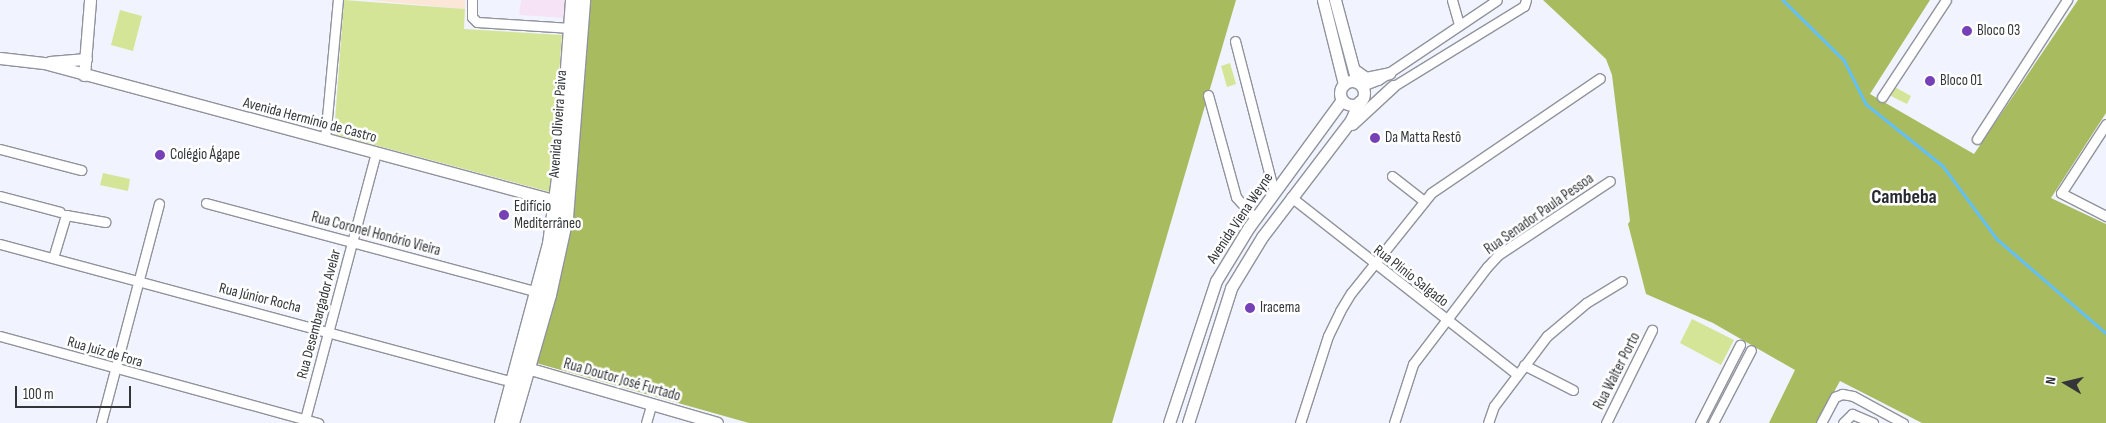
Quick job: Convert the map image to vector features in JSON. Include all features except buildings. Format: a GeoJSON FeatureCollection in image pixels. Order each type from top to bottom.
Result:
{"type":"FeatureCollection","features":[{"type":"Feature","properties":{"kind":"main road","name":"Avenida Oliveira Paiva"},"geometry":{"type":"LineString","coordinates":[[502,423],[513,382],[522,366],[559,257],[572,0]]}},
{"type":"Feature","properties":{"kind":"main road","name":"Avenida Oliveira Paiva"},"geometry":{"type":"LineString","coordinates":[[512,423],[522,366],[562,203],[583,0]]}},
{"type":"Feature","properties":{"kind":"street"},"geometry":{"type":"LineString","coordinates":[[84,75],[90,0]]}},
{"type":"Feature","properties":{"kind":"street"},"geometry":{"type":"LineString","coordinates":[[325,140],[338,0]]}},
{"type":"Feature","properties":{"kind":"street"},"geometry":{"type":"LineString","coordinates":[[472,0],[472,17],[477,22],[571,28]]}},
{"type":"Feature","properties":{"kind":"street"},"geometry":{"type":"LineString","coordinates":[[1324,0],[1344,84],[1340,91],[1342,100],[1350,104],[1372,100],[1518,10],[1526,0]]}},
{"type":"Feature","properties":{"kind":"street"},"geometry":{"type":"LineString","coordinates":[[1336,0],[1358,80],[1360,101]]}},
{"type":"Feature","properties":{"kind":"street"},"geometry":{"type":"LineString","coordinates":[[1452,0],[1459,24]]}},
{"type":"Feature","properties":{"kind":"street"},"geometry":{"type":"LineString","coordinates":[[1358,80],[1389,72],[1497,0]]}},
{"type":"Feature","properties":{"kind":"street"},"geometry":{"type":"LineString","coordinates":[[1882,97],[1946,0]]}},
{"type":"Feature","properties":{"kind":"street"},"geometry":{"type":"LineString","coordinates":[[1976,139],[2067,0]]}},
{"type":"Feature","properties":{"kind":"street"},"geometry":{"type":"LineString","coordinates":[[1235,40],[1274,192]]}},
{"type":"Feature","properties":{"kind":"street","name":"Avenida Hermínio de Castro"},"geometry":{"type":"LineString","coordinates":[[0,58],[44,63],[562,203]]}},
{"type":"Feature","properties":{"kind":"street","name":"Avenida Hermínio de Castro"},"geometry":{"type":"LineString","coordinates":[[44,63],[86,59]]}},
{"type":"Feature","properties":{"kind":"street"},"geometry":{"type":"LineString","coordinates":[[1344,84],[1389,72]]}},
{"type":"Feature","properties":{"kind":"street"},"geometry":{"type":"LineString","coordinates":[[1300,423],[1328,336],[1351,293],[1424,202],[1445,181],[1580,94],[1600,78]]}},
{"type":"Feature","properties":{"kind":"street"},"geometry":{"type":"LineString","coordinates":[[1344,129],[1389,94],[1393,86]]}},
{"type":"Feature","properties":{"kind":"street"},"geometry":{"type":"LineString","coordinates":[[1208,95],[1236,197],[1252,222],[1253,234],[1262,237]]}},
{"type":"Feature","properties":{"kind":"street","name":"Avenida Viena Weyne"},"geometry":{"type":"LineString","coordinates":[[1168,423],[1209,299],[1234,250],[1252,222],[1342,100]]}},
{"type":"Feature","properties":{"kind":"street","name":"Avenida Viena Weyne"},"geometry":{"type":"LineString","coordinates":[[1188,423],[1225,301],[1249,256],[1291,197],[1344,129],[1360,101]]}},
{"type":"Feature","properties":{"kind":"street"},"geometry":{"type":"LineString","coordinates":[[2106,124],[2061,193],[2106,216]]}},
{"type":"Feature","properties":{"kind":"street"},"geometry":{"type":"LineString","coordinates":[[0,148],[81,170]]}},
{"type":"Feature","properties":{"kind":"street","name":"Rua Desembargador Avelar"},"geometry":{"type":"LineString","coordinates":[[305,421],[376,153]]}},
{"type":"Feature","properties":{"kind":"street"},"geometry":{"type":"LineString","coordinates":[[1392,176],[1424,202]]}},
{"type":"Feature","properties":{"kind":"street","name":"Rua Senador Paula Pessoa"},"geometry":{"type":"LineString","coordinates":[[1394,423],[1413,364],[1498,255],[1610,181]]}},
{"type":"Feature","properties":{"kind":"street"},"geometry":{"type":"LineString","coordinates":[[0,196],[60,212]]}},
{"type":"Feature","properties":{"kind":"street","name":"Rua Plínio Salgado"},"geometry":{"type":"LineString","coordinates":[[1291,197],[1374,265],[1517,374]]}},
{"type":"Feature","properties":{"kind":"street","name":"Rua Coronel Honório Vieira"},"geometry":{"type":"LineString","coordinates":[[206,203],[539,292]]}},
{"type":"Feature","properties":{"kind":"street"},"geometry":{"type":"LineString","coordinates":[[101,423],[140,281],[158,204]]}},
{"type":"Feature","properties":{"kind":"street"},"geometry":{"type":"LineString","coordinates":[[54,258],[66,215],[105,222]]}},
{"type":"Feature","properties":{"kind":"street","name":"Rua Júnior Rocha"},"geometry":{"type":"LineString","coordinates":[[0,244],[328,330],[513,382]]}},
{"type":"Feature","properties":{"kind":"street"},"geometry":{"type":"LineString","coordinates":[[1234,250],[1244,250],[1249,256]]}},
{"type":"Feature","properties":{"kind":"street"},"geometry":{"type":"LineString","coordinates":[[1488,423],[1494,406],[1517,374],[1562,321],[1602,292],[1622,282]]}},
{"type":"Feature","properties":{"kind":"street","name":"Rua Walter Porto"},"geometry":{"type":"LineString","coordinates":[[1606,423],[1652,330]]}},
{"type":"Feature","properties":{"kind":"street","name":"Rua Juiz de Fora"},"geometry":{"type":"LineString","coordinates":[[0,336],[116,370],[318,423]]}},
{"type":"Feature","properties":{"kind":"street"},"geometry":{"type":"LineString","coordinates":[[1700,423],[1740,345]]}},
{"type":"Feature","properties":{"kind":"street"},"geometry":{"type":"LineString","coordinates":[[1713,423],[1752,350]]}},
{"type":"Feature","properties":{"kind":"street"},"geometry":{"type":"LineString","coordinates":[[1524,365],[1573,390]]}},
{"type":"Feature","properties":{"kind":"street","name":"Rua Doutor José Furtado"},"geometry":{"type":"LineString","coordinates":[[522,366],[717,423]]}},
{"type":"Feature","properties":{"kind":"street"},"geometry":{"type":"LineString","coordinates":[[1722,380],[1733,385]]}},
{"type":"Feature","properties":{"kind":"street"},"geometry":{"type":"LineString","coordinates":[[1821,423],[1835,397],[1842,394],[1853,396],[1903,423]]}},
{"type":"Feature","properties":{"kind":"street"},"geometry":{"type":"LineString","coordinates":[[1710,403],[1721,409]]}},
{"type":"Feature","properties":{"kind":"street"},"geometry":{"type":"LineString","coordinates":[[646,423],[651,405]]}},
{"type":"Feature","properties":{"kind":"street"},"geometry":{"type":"LineString","coordinates":[[1843,423],[1852,414],[1873,423]]}},
{"type":"Feature","properties":{"kind":"shaded area"},"geometry":{"type":"Polygon","coordinates":[[[368,0],[465,0],[465,9],[368,0]]]}},
{"type":"Feature","properties":{"kind":"shaded area"},"geometry":{"type":"Polygon","coordinates":[[[521,0],[566,0],[564,18],[519,15],[521,0]]]}},
{"type":"Feature","properties":{"kind":"green space"},"geometry":{"type":"Polygon","coordinates":[[[344,0],[465,9],[464,29],[562,35],[550,192],[334,134],[344,0]]]}},
{"type":"Feature","properties":{"kind":"green space"},"geometry":{"type":"Polygon","coordinates":[[[589,0],[1236,0],[1112,423],[749,423],[536,363],[575,187],[589,0]]]}},
{"type":"Feature","properties":{"kind":"green space"},"geometry":{"type":"Polygon","coordinates":[[[1543,0],[1930,0],[1870,94],[1974,154],[2078,0],[2106,0],[2106,113],[2051,198],[2106,224],[2106,423],[1922,423],[1840,381],[1817,423],[1769,423],[1795,370],[1713,323],[1646,294],[1628,224],[1630,221],[1612,75],[1606,59],[1543,0]]]}},
{"type":"Feature","properties":{"kind":"green space"},"geometry":{"type":"Polygon","coordinates":[[[120,10],[142,16],[133,51],[111,45],[120,10]]]}},
{"type":"Feature","properties":{"kind":"green space"},"geometry":{"type":"Polygon","coordinates":[[[1230,63],[1236,84],[1227,87],[1221,66],[1230,63]]]}},
{"type":"Feature","properties":{"kind":"green space"},"geometry":{"type":"Polygon","coordinates":[[[1893,86],[1911,96],[1907,104],[1889,95],[1893,86]]]}},
{"type":"Feature","properties":{"kind":"green space"},"geometry":{"type":"Polygon","coordinates":[[[103,173],[130,179],[128,191],[100,185],[103,173]]]}},
{"type":"Feature","properties":{"kind":"green space"},"geometry":{"type":"Polygon","coordinates":[[[1692,319],[1734,340],[1721,365],[1680,343],[1692,319]]]}},
{"type":"Feature","properties":{"kind":"waterway"},"geometry":{"type":"LineString","coordinates":[[1783,0],[1844,60],[1866,104],[1943,166],[1997,239],[2106,333]]}},
{"type":"Feature","properties":{"kind":"place","name":"Bloco 03"},"geometry":{"type":"Point","coordinates":[1967,31]}},
{"type":"Feature","properties":{"kind":"place","name":"Bloco 01"},"geometry":{"type":"Point","coordinates":[1930,81]}},
{"type":"Feature","properties":{"kind":"place","name":"Da Matta Restô"},"geometry":{"type":"Point","coordinates":[1375,138]}},
{"type":"Feature","properties":{"kind":"place","name":"Colégio Ágape"},"geometry":{"type":"Point","coordinates":[160,155]}},
{"type":"Feature","properties":{"kind":"place","name":"Edifício Mediterrâneo"},"geometry":{"type":"Point","coordinates":[504,215]}},
{"type":"Feature","properties":{"kind":"place","name":"Iracema"},"geometry":{"type":"Point","coordinates":[1250,308]}},
{"type":"Feature","properties":{"kind":"district","name":"Cambeba"},"geometry":{"type":"Point","coordinates":[1904,197]}}]}
